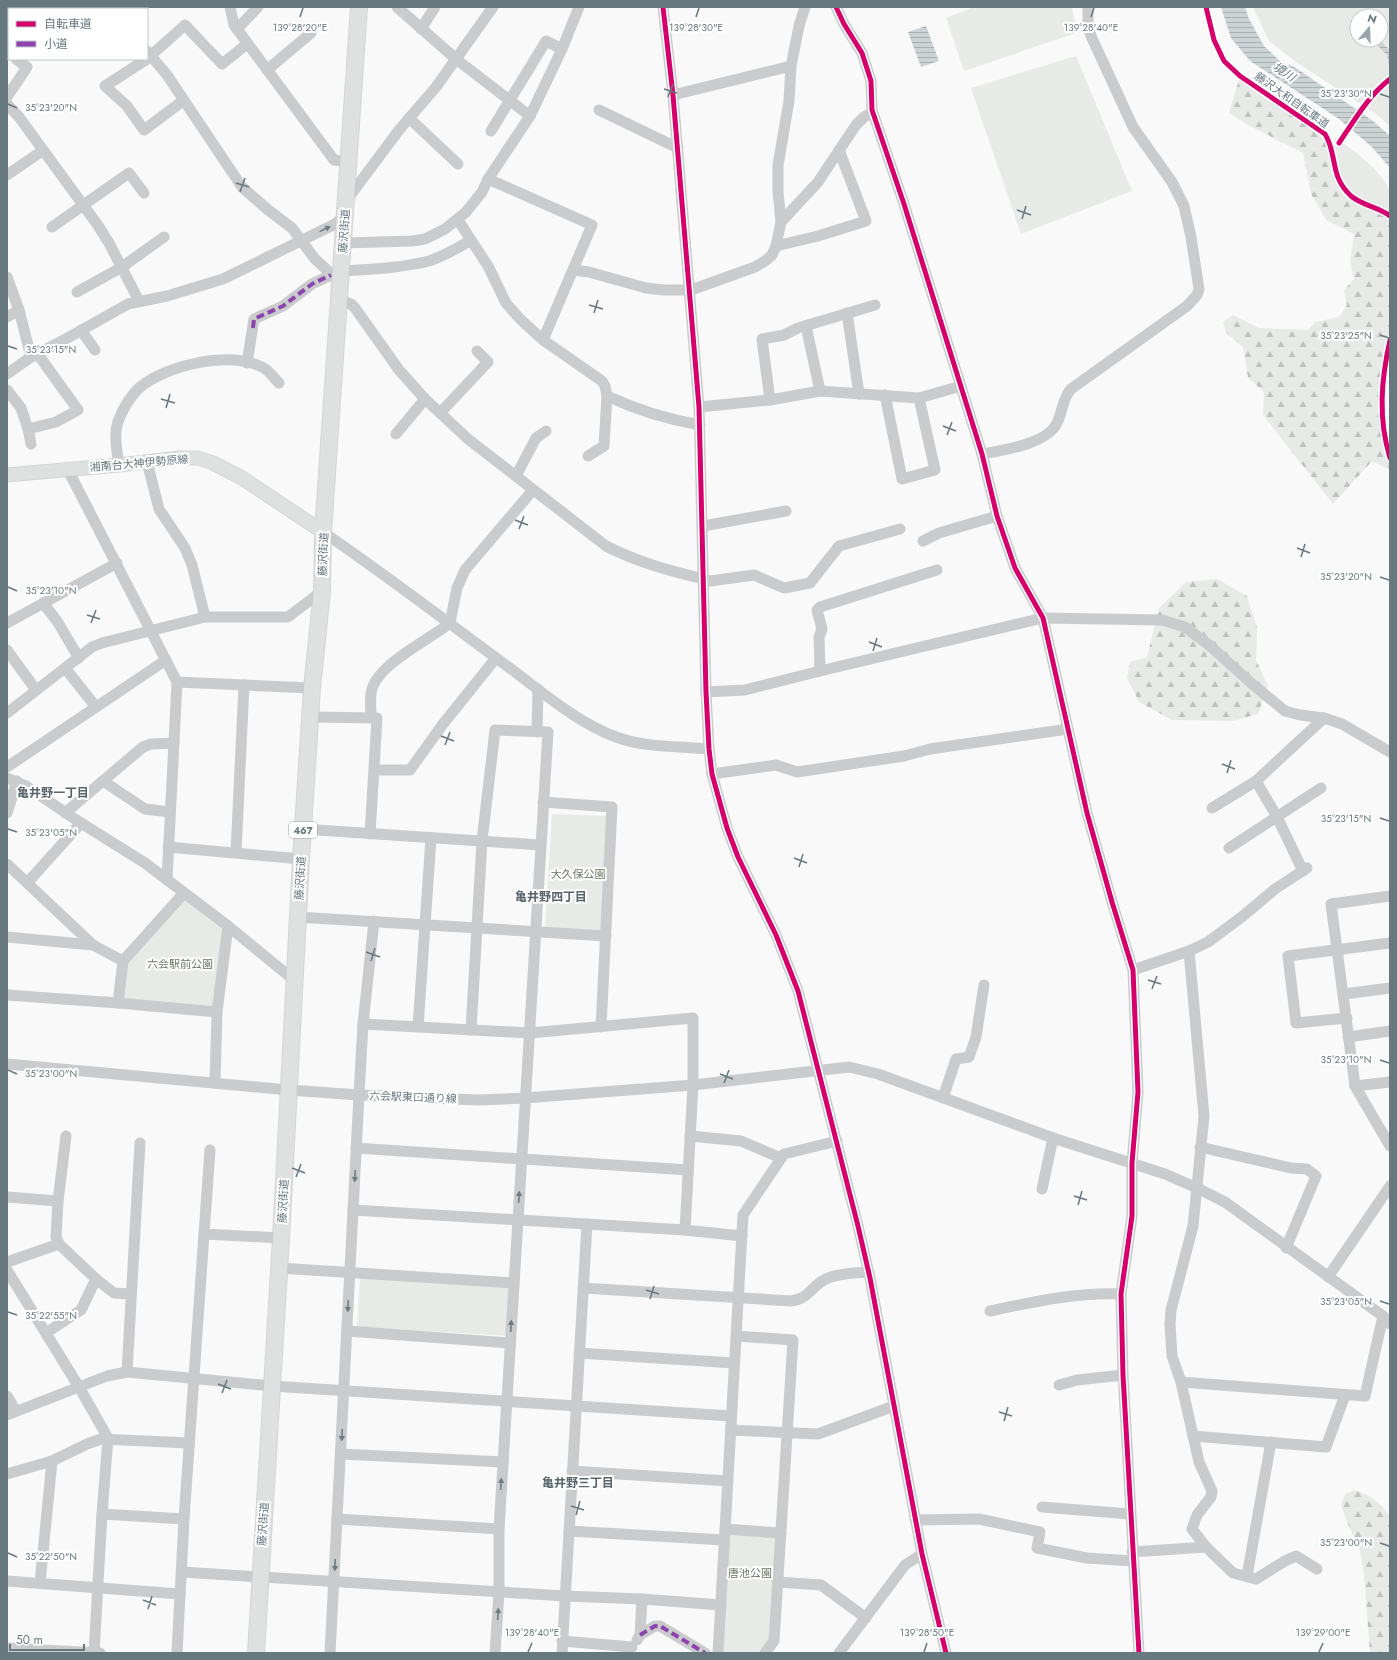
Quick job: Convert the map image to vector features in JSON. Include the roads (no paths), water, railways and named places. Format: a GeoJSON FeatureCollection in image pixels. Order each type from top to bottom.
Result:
{"type":"FeatureCollection","features":[{"type":"Feature","properties":{"kind":"highway","name":"藤沢街道"},"geometry":{"type":"LineString","coordinates":[[256,1653],[281,1238],[297,917],[312,688],[322,591],[323,532],[340,300],[338,276],[346,209],[359,7]]}},
{"type":"Feature","properties":{"kind":"main road","name":"湘南台大神伊勢原線"},"geometry":{"type":"LineString","coordinates":[[7,475],[198,458],[212,463],[242,478],[323,532]]}},
{"type":"Feature","properties":{"kind":"street"},"geometry":{"type":"LineString","coordinates":[[230,7],[236,29],[334,160],[349,162]]}},
{"type":"Feature","properties":{"kind":"street"},"geometry":{"type":"LineString","coordinates":[[236,29],[258,7]]}},
{"type":"Feature","properties":{"kind":"street"},"geometry":{"type":"LineString","coordinates":[[396,7],[456,59],[530,116]]}},
{"type":"Feature","properties":{"kind":"street"},"geometry":{"type":"LineString","coordinates":[[421,29],[435,7]]}},
{"type":"Feature","properties":{"kind":"street"},"geometry":{"type":"LineString","coordinates":[[7,374],[34,355],[118,309],[139,301],[167,296],[223,279],[333,225],[346,209],[409,118],[436,87],[493,7]]}},
{"type":"Feature","properties":{"kind":"street"},"geometry":{"type":"LineString","coordinates":[[343,243],[412,241],[425,239],[445,229],[458,220],[476,201],[488,179],[530,116],[562,49],[579,7]]}},
{"type":"Feature","properties":{"kind":"street"},"geometry":{"type":"LineString","coordinates":[[663,7],[673,95],[691,290],[699,407],[706,692],[712,774],[727,828],[738,857],[776,935],[798,991],[869,1272],[915,1520],[946,1653]]}},
{"type":"Feature","properties":{"kind":"street"},"geometry":{"type":"LineString","coordinates":[[573,270],[589,272],[646,288],[691,290],[765,261],[772,255],[776,246],[781,222],[778,192],[778,165],[790,101],[791,66],[804,7]]}},
{"type":"Feature","properties":{"kind":"street"},"geometry":{"type":"LineString","coordinates":[[836,7],[862,54],[869,74],[871,81],[872,110],[904,204],[982,454],[997,516],[1015,568],[1043,618],[1087,813],[1133,970],[1138,1092],[1132,1163],[1132,1216],[1121,1294],[1123,1375],[1132,1556],[1139,1653]]}},
{"type":"Feature","properties":{"kind":"street"},"geometry":{"type":"LineString","coordinates":[[982,454],[1014,448],[1031,442],[1054,429],[1060,415],[1065,396],[1071,389],[1187,306],[1198,296],[1199,280],[1192,237],[1184,206],[1172,182],[1132,127],[1090,36],[1088,7]]}},
{"type":"Feature","properties":{"kind":"street"},"geometry":{"type":"LineString","coordinates":[[247,44],[222,64],[186,25],[148,56],[167,75],[242,187],[292,228],[303,240],[316,259],[338,276]]}},
{"type":"Feature","properties":{"kind":"street"},"geometry":{"type":"LineString","coordinates":[[267,70],[304,35]]}},
{"type":"Feature","properties":{"kind":"street"},"geometry":{"type":"LineString","coordinates":[[491,131],[546,41],[562,49]]}},
{"type":"Feature","properties":{"kind":"street"},"geometry":{"type":"LineString","coordinates":[[7,97],[27,67],[17,60]]}},
{"type":"Feature","properties":{"kind":"street"},"geometry":{"type":"LineString","coordinates":[[142,60],[105,86],[127,106],[144,130],[184,100]]}},
{"type":"Feature","properties":{"kind":"street"},"geometry":{"type":"LineString","coordinates":[[673,95],[791,66]]}},
{"type":"Feature","properties":{"kind":"street"},"geometry":{"type":"LineString","coordinates":[[7,104],[19,117],[42,151],[110,243],[139,301]]}},
{"type":"Feature","properties":{"kind":"street"},"geometry":{"type":"LineString","coordinates":[[598,110],[678,148]]}},
{"type":"Feature","properties":{"kind":"street"},"geometry":{"type":"LineString","coordinates":[[781,222],[818,182],[856,125],[872,113],[872,110]]}},
{"type":"Feature","properties":{"kind":"street"},"geometry":{"type":"LineString","coordinates":[[409,118],[458,164]]}},
{"type":"Feature","properties":{"kind":"street"},"geometry":{"type":"LineString","coordinates":[[776,246],[818,236],[866,221],[839,150]]}},
{"type":"Feature","properties":{"kind":"street"},"geometry":{"type":"LineString","coordinates":[[7,175],[42,151]]}},
{"type":"Feature","properties":{"kind":"street"},"geometry":{"type":"LineString","coordinates":[[52,227],[129,173],[144,193]]}},
{"type":"Feature","properties":{"kind":"street"},"geometry":{"type":"LineString","coordinates":[[488,179],[592,224],[543,340]]}},
{"type":"Feature","properties":{"kind":"street"},"geometry":{"type":"LineString","coordinates":[[458,220],[488,266],[506,303],[520,319],[543,340],[602,381],[606,386],[607,396],[604,446],[588,456]]}},
{"type":"Feature","properties":{"kind":"street"},"geometry":{"type":"LineString","coordinates":[[77,292],[122,266],[164,237]]}},
{"type":"Feature","properties":{"kind":"street"},"geometry":{"type":"LineString","coordinates":[[247,363],[254,319],[283,306],[312,284],[338,276],[429,261],[471,240]]}},
{"type":"Feature","properties":{"kind":"street"},"geometry":{"type":"LineString","coordinates":[[7,277],[34,355],[78,410],[56,422],[28,430]]}},
{"type":"Feature","properties":{"kind":"street"},"geometry":{"type":"LineString","coordinates":[[340,300],[351,304],[355,308],[399,370],[425,400],[468,439],[606,546],[638,560],[704,580],[710,581],[754,575],[784,588],[810,583],[838,546],[900,529]]}},
{"type":"Feature","properties":{"kind":"street"},"geometry":{"type":"LineString","coordinates":[[770,400],[762,339],[784,335],[806,326],[875,305]]}},
{"type":"Feature","properties":{"kind":"street"},"geometry":{"type":"LineString","coordinates":[[7,317],[19,310]]}},
{"type":"Feature","properties":{"kind":"street"},"geometry":{"type":"LineString","coordinates":[[847,313],[859,394]]}},
{"type":"Feature","properties":{"kind":"street"},"geometry":{"type":"LineString","coordinates":[[806,326],[820,391]]}},
{"type":"Feature","properties":{"kind":"street"},"geometry":{"type":"LineString","coordinates":[[81,330],[94,350]]}},
{"type":"Feature","properties":{"kind":"street"},"geometry":{"type":"LineString","coordinates":[[440,413],[488,362],[477,352]]}},
{"type":"Feature","properties":{"kind":"street"},"geometry":{"type":"LineString","coordinates":[[119,465],[117,424],[128,402],[137,390],[144,384],[174,369],[202,361],[230,360],[247,363],[266,369],[279,383]]}},
{"type":"Feature","properties":{"kind":"street"},"geometry":{"type":"LineString","coordinates":[[699,407],[770,400],[820,391],[919,398],[961,386]]}},
{"type":"Feature","properties":{"kind":"street"},"geometry":{"type":"LineString","coordinates":[[7,390],[21,408],[31,444]]}},
{"type":"Feature","properties":{"kind":"street"},"geometry":{"type":"LineString","coordinates":[[885,395],[902,479],[935,470],[919,398]]}},
{"type":"Feature","properties":{"kind":"street"},"geometry":{"type":"LineString","coordinates":[[607,396],[635,409],[669,420],[700,425]]}},
{"type":"Feature","properties":{"kind":"street"},"geometry":{"type":"LineString","coordinates":[[396,434],[425,400]]}},
{"type":"Feature","properties":{"kind":"street"},"geometry":{"type":"LineString","coordinates":[[516,476],[536,438],[546,431]]}},
{"type":"Feature","properties":{"kind":"street"},"geometry":{"type":"LineString","coordinates":[[147,462],[158,509],[186,548],[192,565],[205,617]]}},
{"type":"Feature","properties":{"kind":"street"},"geometry":{"type":"LineString","coordinates":[[68,470],[177,682],[167,880]]}},
{"type":"Feature","properties":{"kind":"street"},"geometry":{"type":"LineString","coordinates":[[371,718],[371,693],[374,684],[384,671],[398,658],[450,623],[457,588],[465,570],[533,490]]}},
{"type":"Feature","properties":{"kind":"street"},"geometry":{"type":"LineString","coordinates":[[703,526],[786,511]]}},
{"type":"Feature","properties":{"kind":"street"},"geometry":{"type":"LineString","coordinates":[[923,541],[946,531],[997,516]]}},
{"type":"Feature","properties":{"kind":"street"},"geometry":{"type":"LineString","coordinates":[[323,532],[450,623],[538,689],[589,724],[617,738],[655,745],[709,749]]}},
{"type":"Feature","properties":{"kind":"street"},"geometry":{"type":"LineString","coordinates":[[7,623],[117,564]]}},
{"type":"Feature","properties":{"kind":"street"},"geometry":{"type":"LineString","coordinates":[[820,671],[819,637],[822,629],[817,610],[820,606],[937,570]]}},
{"type":"Feature","properties":{"kind":"street"},"geometry":{"type":"LineString","coordinates":[[7,712],[92,647],[102,643],[205,617],[288,617],[322,591]]}},
{"type":"Feature","properties":{"kind":"street"},"geometry":{"type":"LineString","coordinates":[[44,603],[79,658]]}},
{"type":"Feature","properties":{"kind":"street"},"geometry":{"type":"LineString","coordinates":[[706,692],[745,690],[1043,618],[1162,620],[1184,627],[1209,645],[1251,683],[1286,711],[1300,715],[1324,718],[1342,724],[1390,752]]}},
{"type":"Feature","properties":{"kind":"street"},"geometry":{"type":"LineString","coordinates":[[7,650],[36,690]]}},
{"type":"Feature","properties":{"kind":"street"},"geometry":{"type":"LineString","coordinates":[[375,770],[410,770],[443,724],[496,658]]}},
{"type":"Feature","properties":{"kind":"street"},"geometry":{"type":"LineString","coordinates":[[7,766],[166,660]]}},
{"type":"Feature","properties":{"kind":"street"},"geometry":{"type":"LineString","coordinates":[[65,668],[96,707]]}},
{"type":"Feature","properties":{"kind":"street"},"geometry":{"type":"LineString","coordinates":[[177,682],[312,688]]}},
{"type":"Feature","properties":{"kind":"street"},"geometry":{"type":"LineString","coordinates":[[236,852],[244,685]]}},
{"type":"Feature","properties":{"kind":"street"},"geometry":{"type":"LineString","coordinates":[[537,732],[538,689]]}},
{"type":"Feature","properties":{"kind":"street"},"geometry":{"type":"LineString","coordinates":[[311,717],[377,718],[370,834]]}},
{"type":"Feature","properties":{"kind":"street"},"geometry":{"type":"LineString","coordinates":[[1212,808],[1256,781],[1324,718]]}},
{"type":"Feature","properties":{"kind":"street"},"geometry":{"type":"LineString","coordinates":[[712,774],[776,765],[797,772],[904,756],[930,749],[1068,729]]}},
{"type":"Feature","properties":{"kind":"street"},"geometry":{"type":"LineString","coordinates":[[471,1030],[482,841],[496,730],[548,732],[506,1401],[499,1529],[499,1592],[495,1653]]}},
{"type":"Feature","properties":{"kind":"street"},"geometry":{"type":"LineString","coordinates":[[65,813],[143,747],[152,744],[174,744]]}},
{"type":"Feature","properties":{"kind":"street"},"geometry":{"type":"LineString","coordinates":[[7,813],[12,780],[145,863],[228,926],[294,980]]}},
{"type":"Feature","properties":{"kind":"street"},"geometry":{"type":"LineString","coordinates":[[103,781],[145,809],[170,812]]}},
{"type":"Feature","properties":{"kind":"street"},"geometry":{"type":"LineString","coordinates":[[1133,970],[1188,951],[1208,942],[1243,916],[1275,889],[1305,870],[1278,817],[1256,781]]}},
{"type":"Feature","properties":{"kind":"street"},"geometry":{"type":"LineString","coordinates":[[1229,848],[1321,788]]}},
{"type":"Feature","properties":{"kind":"street"},"geometry":{"type":"LineString","coordinates":[[544,802],[612,807],[601,1027]]}},
{"type":"Feature","properties":{"kind":"street"},"geometry":{"type":"LineString","coordinates":[[28,882],[81,823]]}},
{"type":"Feature","properties":{"kind":"street"},"geometry":{"type":"LineString","coordinates":[[303,829],[540,845]]}},
{"type":"Feature","properties":{"kind":"street"},"geometry":{"type":"LineString","coordinates":[[418,1027],[430,838]]}},
{"type":"Feature","properties":{"kind":"street"},"geometry":{"type":"LineString","coordinates":[[168,847],[301,859]]}},
{"type":"Feature","properties":{"kind":"street"},"geometry":{"type":"LineString","coordinates":[[7,864],[28,882],[92,945],[123,961]]}},
{"type":"Feature","properties":{"kind":"street"},"geometry":{"type":"LineString","coordinates":[[118,1003],[123,961],[184,893]]}},
{"type":"Feature","properties":{"kind":"street"},"geometry":{"type":"LineString","coordinates":[[1390,896],[1331,904],[1355,1086],[1390,1146]]}},
{"type":"Feature","properties":{"kind":"street"},"geometry":{"type":"LineString","coordinates":[[297,917],[535,933],[606,936]]}},
{"type":"Feature","properties":{"kind":"street"},"geometry":{"type":"LineString","coordinates":[[330,1653],[363,1024],[374,921]]}},
{"type":"Feature","properties":{"kind":"street"},"geometry":{"type":"LineString","coordinates":[[215,1083],[217,1012],[228,926]]}},
{"type":"Feature","properties":{"kind":"street"},"geometry":{"type":"LineString","coordinates":[[7,937],[92,945]]}},
{"type":"Feature","properties":{"kind":"street"},"geometry":{"type":"LineString","coordinates":[[1347,1018],[1296,1023],[1288,956],[1390,942]]}},
{"type":"Feature","properties":{"kind":"street"},"geometry":{"type":"LineString","coordinates":[[1188,951],[1204,1116],[1193,1226],[1171,1310],[1170,1324],[1172,1356],[1182,1382],[1199,1462],[1212,1490],[1210,1497],[1197,1514],[1192,1529],[1206,1547],[1233,1573],[1256,1579],[1296,1556],[1317,1569]]}},
{"type":"Feature","properties":{"kind":"street"},"geometry":{"type":"LineString","coordinates":[[943,1098],[956,1059],[969,1057],[976,1038],[984,985]]}},
{"type":"Feature","properties":{"kind":"street"},"geometry":{"type":"LineString","coordinates":[[1344,994],[1390,988]]}},
{"type":"Feature","properties":{"kind":"street"},"geometry":{"type":"LineString","coordinates":[[7,995],[217,1012]]}},
{"type":"Feature","properties":{"kind":"street"},"geometry":{"type":"LineString","coordinates":[[363,1024],[530,1033],[693,1018],[693,1085],[684,1230]]}},
{"type":"Feature","properties":{"kind":"street"},"geometry":{"type":"LineString","coordinates":[[1348,1037],[1390,1031]]}},
{"type":"Feature","properties":{"kind":"street","name":"六会駅東口通り線"},"geometry":{"type":"LineString","coordinates":[[7,1064],[289,1090],[359,1095],[478,1100],[525,1098],[693,1085],[848,1067],[878,1074],[1053,1138],[1132,1163],[1197,1188],[1225,1202],[1286,1248],[1387,1320]]}},
{"type":"Feature","properties":{"kind":"street"},"geometry":{"type":"LineString","coordinates":[[1355,1086],[1390,1082]]}},
{"type":"Feature","properties":{"kind":"street"},"geometry":{"type":"LineString","coordinates":[[66,1136],[58,1201],[56,1237],[59,1244],[96,1279],[114,1293],[130,1294]]}},
{"type":"Feature","properties":{"kind":"street"},"geometry":{"type":"LineString","coordinates":[[690,1136],[741,1141],[781,1158]]}},
{"type":"Feature","properties":{"kind":"street"},"geometry":{"type":"LineString","coordinates":[[1042,1189],[1053,1138]]}},
{"type":"Feature","properties":{"kind":"street"},"geometry":{"type":"LineString","coordinates":[[718,1653],[743,1215],[784,1154],[837,1141]]}},
{"type":"Feature","properties":{"kind":"street"},"geometry":{"type":"LineString","coordinates":[[127,1372],[130,1294],[140,1143]]}},
{"type":"Feature","properties":{"kind":"street"},"geometry":{"type":"LineString","coordinates":[[1200,1147],[1291,1168],[1307,1169],[1316,1176],[1286,1248]]}},
{"type":"Feature","properties":{"kind":"street"},"geometry":{"type":"LineString","coordinates":[[356,1148],[688,1170]]}},
{"type":"Feature","properties":{"kind":"street"},"geometry":{"type":"LineString","coordinates":[[177,1653],[193,1379],[210,1150]]}},
{"type":"Feature","properties":{"kind":"street"},"geometry":{"type":"LineString","coordinates":[[1328,1277],[1390,1186]]}},
{"type":"Feature","properties":{"kind":"street"},"geometry":{"type":"LineString","coordinates":[[7,1197],[58,1201]]}},
{"type":"Feature","properties":{"kind":"street"},"geometry":{"type":"LineString","coordinates":[[353,1210],[684,1230],[742,1236]]}},
{"type":"Feature","properties":{"kind":"street"},"geometry":{"type":"LineString","coordinates":[[562,1653],[587,1224]]}},
{"type":"Feature","properties":{"kind":"street"},"geometry":{"type":"LineString","coordinates":[[204,1234],[281,1238]]}},
{"type":"Feature","properties":{"kind":"street"},"geometry":{"type":"LineString","coordinates":[[7,1262],[59,1244]]}},
{"type":"Feature","properties":{"kind":"street"},"geometry":{"type":"LineString","coordinates":[[279,1268],[514,1283]]}},
{"type":"Feature","properties":{"kind":"street"},"geometry":{"type":"LineString","coordinates":[[7,1270],[79,1387],[108,1438],[94,1653]]}},
{"type":"Feature","properties":{"kind":"street"},"geometry":{"type":"LineString","coordinates":[[583,1288],[738,1298],[798,1300],[805,1297],[826,1278],[869,1272]]}},
{"type":"Feature","properties":{"kind":"street"},"geometry":{"type":"LineString","coordinates":[[46,1333],[81,1310],[96,1279]]}},
{"type":"Feature","properties":{"kind":"street"},"geometry":{"type":"LineString","coordinates":[[990,1311],[1048,1300],[1097,1293],[1121,1294]]}},
{"type":"Feature","properties":{"kind":"street"},"geometry":{"type":"LineString","coordinates":[[1182,1382],[1365,1396],[1387,1320]]}},
{"type":"Feature","properties":{"kind":"street"},"geometry":{"type":"LineString","coordinates":[[347,1331],[510,1343]]}},
{"type":"Feature","properties":{"kind":"street"},"geometry":{"type":"LineString","coordinates":[[736,1336],[792,1340],[774,1641],[765,1653]]}},
{"type":"Feature","properties":{"kind":"street"},"geometry":{"type":"LineString","coordinates":[[579,1353],[734,1363]]}},
{"type":"Feature","properties":{"kind":"street"},"geometry":{"type":"LineString","coordinates":[[7,1396],[12,1413],[107,1376],[127,1372],[272,1386],[344,1389],[732,1416]]}},
{"type":"Feature","properties":{"kind":"street"},"geometry":{"type":"LineString","coordinates":[[1059,1385],[1077,1380],[1123,1375]]}},
{"type":"Feature","properties":{"kind":"street"},"geometry":{"type":"LineString","coordinates":[[1193,1436],[1326,1447],[1346,1395]]}},
{"type":"Feature","properties":{"kind":"street"},"geometry":{"type":"LineString","coordinates":[[731,1430],[787,1434],[818,1434],[894,1406]]}},
{"type":"Feature","properties":{"kind":"street"},"geometry":{"type":"LineString","coordinates":[[7,1474],[52,1461],[101,1439],[108,1438],[189,1443]]}},
{"type":"Feature","properties":{"kind":"street"},"geometry":{"type":"LineString","coordinates":[[1247,1576],[1271,1442]]}},
{"type":"Feature","properties":{"kind":"street"},"geometry":{"type":"LineString","coordinates":[[341,1454],[503,1462]]}},
{"type":"Feature","properties":{"kind":"street"},"geometry":{"type":"LineString","coordinates":[[40,1583],[52,1461]]}},
{"type":"Feature","properties":{"kind":"street"},"geometry":{"type":"LineString","coordinates":[[572,1471],[728,1480]]}},
{"type":"Feature","properties":{"kind":"street"},"geometry":{"type":"LineString","coordinates":[[1042,1507],[1130,1514]]}},
{"type":"Feature","properties":{"kind":"street"},"geometry":{"type":"LineString","coordinates":[[102,1514],[184,1519]]}},
{"type":"Feature","properties":{"kind":"street"},"geometry":{"type":"LineString","coordinates":[[337,1519],[499,1529]]}},
{"type":"Feature","properties":{"kind":"street"},"geometry":{"type":"LineString","coordinates":[[915,1520],[979,1519],[1040,1532],[1038,1548],[1087,1558],[1132,1556],[1206,1547]]}},
{"type":"Feature","properties":{"kind":"street"},"geometry":{"type":"LineString","coordinates":[[569,1531],[725,1534],[781,1533]]}},
{"type":"Feature","properties":{"kind":"street"},"geometry":{"type":"LineString","coordinates":[[839,1653],[905,1565],[922,1554]]}},
{"type":"Feature","properties":{"kind":"street"},"geometry":{"type":"LineString","coordinates":[[182,1572],[565,1596],[642,1599],[720,1606]]}},
{"type":"Feature","properties":{"kind":"street"},"geometry":{"type":"LineString","coordinates":[[7,1581],[180,1594]]}},
{"type":"Feature","properties":{"kind":"street"},"geometry":{"type":"LineString","coordinates":[[778,1582],[821,1584],[866,1618]]}},
{"type":"Feature","properties":{"kind":"street"},"geometry":{"type":"LineString","coordinates":[[640,1635],[642,1599]]}},
{"type":"Feature","properties":{"kind":"street"},"geometry":{"type":"LineString","coordinates":[[562,1642],[629,1650],[640,1635],[655,1626],[660,1626],[705,1653]]}},
{"type":"Feature","properties":{"kind":"street"},"geometry":{"type":"LineString","coordinates":[[9,1650],[101,1653]]}},
{"type":"Feature","properties":{"kind":"water","name":"境川"},"geometry":{"type":"Polygon","coordinates":[[[1221,7],[1245,7],[1249,19],[1264,46],[1280,61],[1296,68],[1373,121],[1390,136],[1390,168],[1372,147],[1339,119],[1250,61],[1231,38],[1221,7]]]}},
{"type":"Feature","properties":{"kind":"water"},"geometry":{"type":"Polygon","coordinates":[[[926,26],[939,61],[921,67],[908,32],[926,26]]]}},
{"type":"Feature","properties":{"kind":"water"},"geometry":{"type":"Polygon","coordinates":[[[1380,48],[1388,48],[1390,50],[1390,71],[1387,55],[1380,48]]]}},
{"type":"Feature","properties":{"kind":"district","name":"亀井野一丁目"},"geometry":{"type":"Point","coordinates":[53,793]}},
{"type":"Feature","properties":{"kind":"district","name":"亀井野四丁目"},"geometry":{"type":"Point","coordinates":[551,897]}},
{"type":"Feature","properties":{"kind":"district","name":"亀井野三丁目"},"geometry":{"type":"Point","coordinates":[578,1483]}},
{"type":"Feature","properties":{"kind":"park label","name":"大久保公園"},"geometry":{"type":"Point","coordinates":[578,874]}},
{"type":"Feature","properties":{"kind":"park label","name":"六会駅前公園"},"geometry":{"type":"Point","coordinates":[180,964]}},
{"type":"Feature","properties":{"kind":"park label","name":"唐池公園"},"geometry":{"type":"Point","coordinates":[750,1573]}}]}
